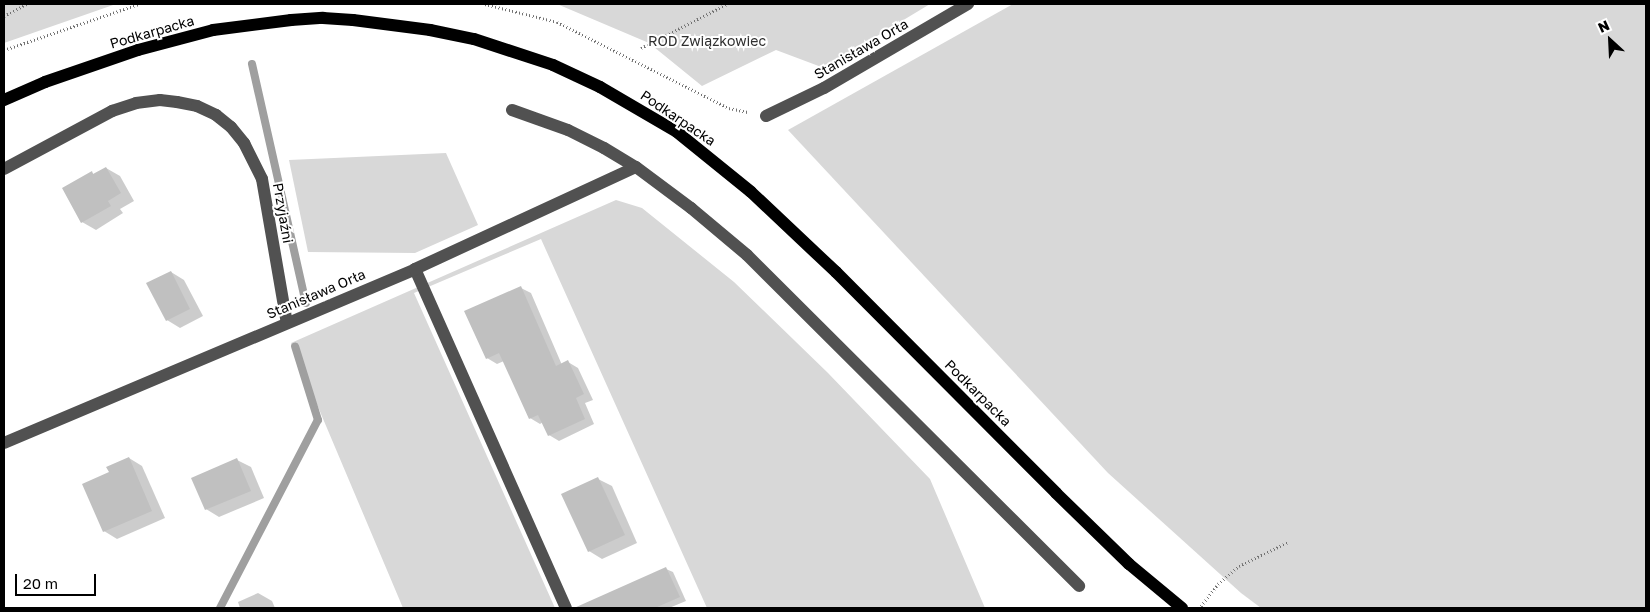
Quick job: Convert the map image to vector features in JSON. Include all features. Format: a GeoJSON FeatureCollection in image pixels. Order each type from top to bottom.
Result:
{"type":"FeatureCollection","features":[{"type":"Feature","properties":{"kind":"main road","name":"Podkarpacka"},"geometry":{"type":"LineString","coordinates":[[4,100],[45,82],[138,50],[213,30],[291,20],[323,18],[430,30],[474,39],[553,65],[600,87],[677,132],[751,192],[843,279],[1056,494],[1129,564],[1182,608]]}},
{"type":"Feature","properties":{"kind":"street","name":"Stanisława Orła"},"geometry":{"type":"LineString","coordinates":[[766,116],[824,88],[968,4]]}},
{"type":"Feature","properties":{"kind":"street","name":"Przyjaźni"},"geometry":{"type":"LineString","coordinates":[[4,169],[112,110],[136,103],[160,100],[177,102],[197,106],[216,115],[231,127],[244,142],[262,179],[287,323]]}},
{"type":"Feature","properties":{"kind":"street"},"geometry":{"type":"LineString","coordinates":[[512,110],[568,130],[636,167],[691,208],[747,256],[1079,586]]}},
{"type":"Feature","properties":{"kind":"street","name":"Stanisława Orła"},"geometry":{"type":"LineString","coordinates":[[4,443],[414,269],[636,167]]}},
{"type":"Feature","properties":{"kind":"street"},"geometry":{"type":"LineString","coordinates":[[414,269],[566,608]]}},
{"type":"Feature","properties":{"kind":"path"},"geometry":{"type":"LineString","coordinates":[[4,16],[27,4]]}},
{"type":"Feature","properties":{"kind":"path"},"geometry":{"type":"LineString","coordinates":[[4,50],[139,4]]}},
{"type":"Feature","properties":{"kind":"path"},"geometry":{"type":"LineString","coordinates":[[485,4],[557,22],[729,108],[766,116]]}},
{"type":"Feature","properties":{"kind":"path"},"geometry":{"type":"LineString","coordinates":[[641,48],[727,4]]}},
{"type":"Feature","properties":{"kind":"path"},"geometry":{"type":"LineString","coordinates":[[1199,608],[1218,584],[1239,566],[1288,542]]}},
{"type":"Feature","properties":{"kind":"green space"},"geometry":{"type":"Polygon","coordinates":[[[4,4],[116,4],[4,43],[4,4]]]}},
{"type":"Feature","properties":{"kind":"green space","name":"ROD Związkowiec"},"geometry":{"type":"Polygon","coordinates":[[[557,4],[930,4],[824,68],[776,50],[702,86],[649,43],[557,4]]]}},
{"type":"Feature","properties":{"kind":"green space"},"geometry":{"type":"Polygon","coordinates":[[[1013,4],[1646,4],[1646,608],[1261,608],[1241,593],[1108,473],[788,130],[1013,4]]]}},
{"type":"Feature","properties":{"kind":"green space"},"geometry":{"type":"Polygon","coordinates":[[[446,153],[478,225],[415,253],[308,252],[289,160],[446,153]]]}},
{"type":"Feature","properties":{"kind":"green space"},"geometry":{"type":"Polygon","coordinates":[[[616,200],[642,208],[734,282],[828,373],[930,479],[985,608],[707,608],[541,239],[414,293],[555,608],[403,608],[291,343],[616,200]]]}},
{"type":"Feature","properties":{"kind":"building"},"geometry":{"type":"Polygon","coordinates":[[[106,167],[121,193],[108,201],[111,206],[81,223],[62,188],[92,171],[93,174],[106,167]]]}},
{"type":"Feature","properties":{"kind":"building"},"geometry":{"type":"Polygon","coordinates":[[[171,271],[190,309],[166,321],[146,283],[171,271]]]}},
{"type":"Feature","properties":{"kind":"building"},"geometry":{"type":"Polygon","coordinates":[[[521,286],[556,366],[568,360],[584,394],[576,398],[585,419],[548,436],[538,415],[529,419],[499,353],[486,359],[464,311],[521,286]]]}},
{"type":"Feature","properties":{"kind":"building"},"geometry":{"type":"Polygon","coordinates":[[[129,457],[152,511],[103,532],[82,484],[109,472],[106,467],[129,457]]]}},
{"type":"Feature","properties":{"kind":"building"},"geometry":{"type":"Polygon","coordinates":[[[237,458],[251,491],[205,510],[191,478],[237,458]]]}},
{"type":"Feature","properties":{"kind":"building"},"geometry":{"type":"Polygon","coordinates":[[[598,477],[625,535],[588,552],[561,494],[598,477]]]}},
{"type":"Feature","properties":{"kind":"building"},"geometry":{"type":"Polygon","coordinates":[[[666,567],[680,597],[655,608],[574,608],[666,567]]]}},
{"type":"Feature","properties":{"kind":"waterway"},"geometry":{"type":"LineString","coordinates":[[252,64],[306,303]]}},
{"type":"Feature","properties":{"kind":"waterway"},"geometry":{"type":"LineString","coordinates":[[220,608],[318,420],[295,346]]}}]}
